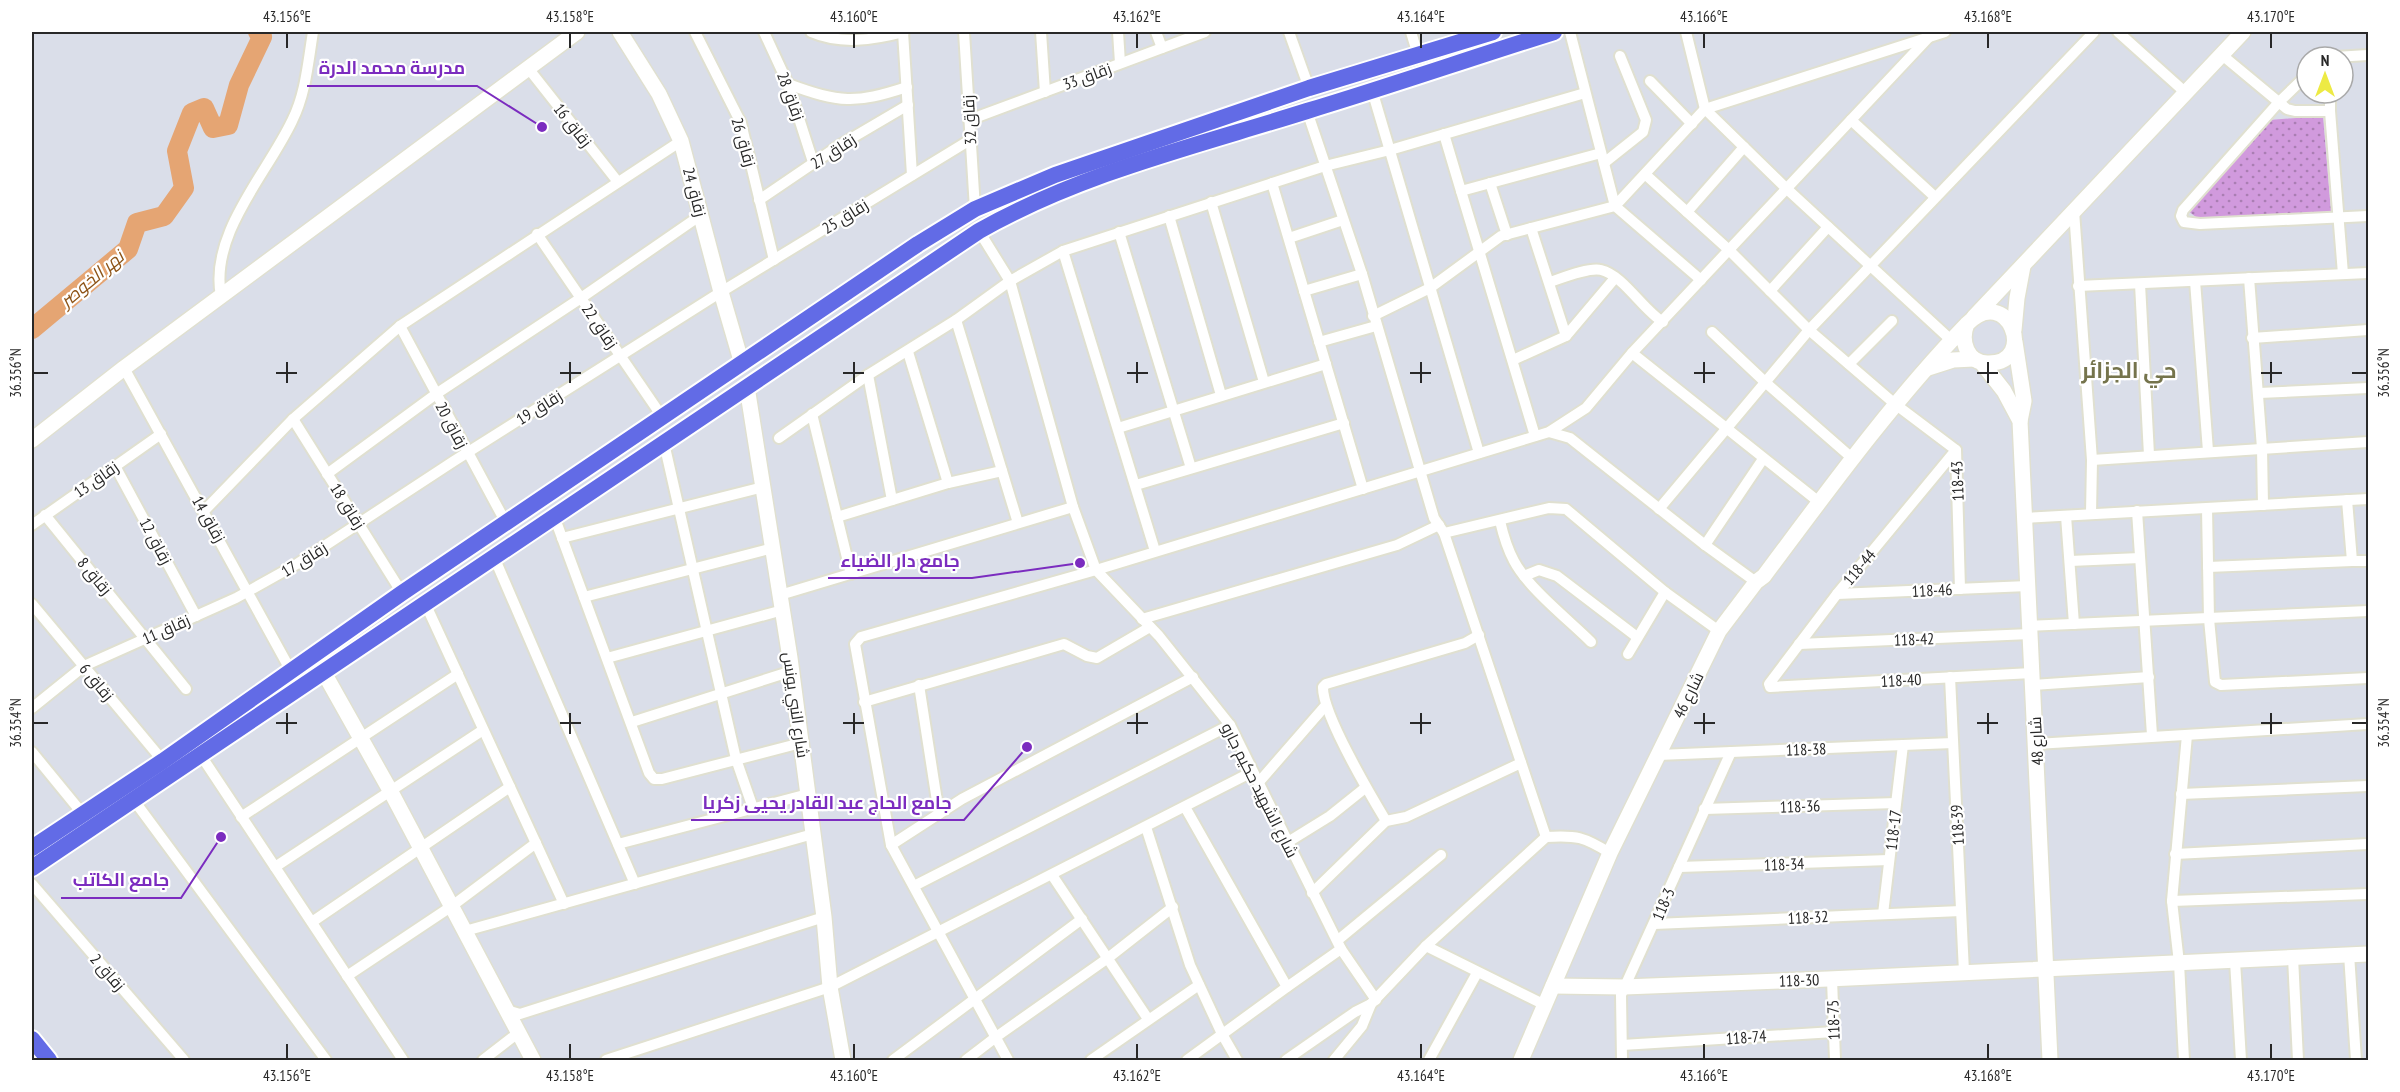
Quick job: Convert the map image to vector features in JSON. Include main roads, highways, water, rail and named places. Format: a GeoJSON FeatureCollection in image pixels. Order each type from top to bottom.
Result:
{"type":"FeatureCollection","features":[{"type":"Feature","properties":{"kind":"main road"},"geometry":{"type":"LineString","coordinates":[[32,848],[163,761],[402,593],[918,244],[975,208],[1055,175],[1310,88],[1486,32]]}},
{"type":"Feature","properties":{"kind":"main road"},"geometry":{"type":"LineString","coordinates":[[32,868],[979,231],[1021,207],[1162,154],[1307,111],[1554,32]]}},
{"type":"Feature","properties":{"kind":"main road"},"geometry":{"type":"LineString","coordinates":[[32,1039],[49,1060]]}},
{"type":"Feature","properties":{"kind":"waterway","name":"نهر الخوصر"},"geometry":{"type":"LineString","coordinates":[[32,329],[128,249],[137,223],[164,216],[184,188],[177,151],[192,113],[204,108],[213,128],[228,125],[239,85],[262,37],[258,32]]}},
{"type":"Feature","properties":{"kind":"place","name":"مدرسة محمد الدرة"},"geometry":{"type":"Point","coordinates":[542,127]}},
{"type":"Feature","properties":{"kind":"place","name":"جامع دار الضياء"},"geometry":{"type":"Point","coordinates":[1080,563]}},
{"type":"Feature","properties":{"kind":"place","name":"جامع الحاج عبد القادر يحيى زكريا"},"geometry":{"type":"Point","coordinates":[1027,747]}},
{"type":"Feature","properties":{"kind":"place","name":"جامع الكاتب"},"geometry":{"type":"Point","coordinates":[221,837]}},
{"type":"Feature","properties":{"kind":"district","name":"حي الجزائر"},"geometry":{"type":"Point","coordinates":[2129,370]}}]}
